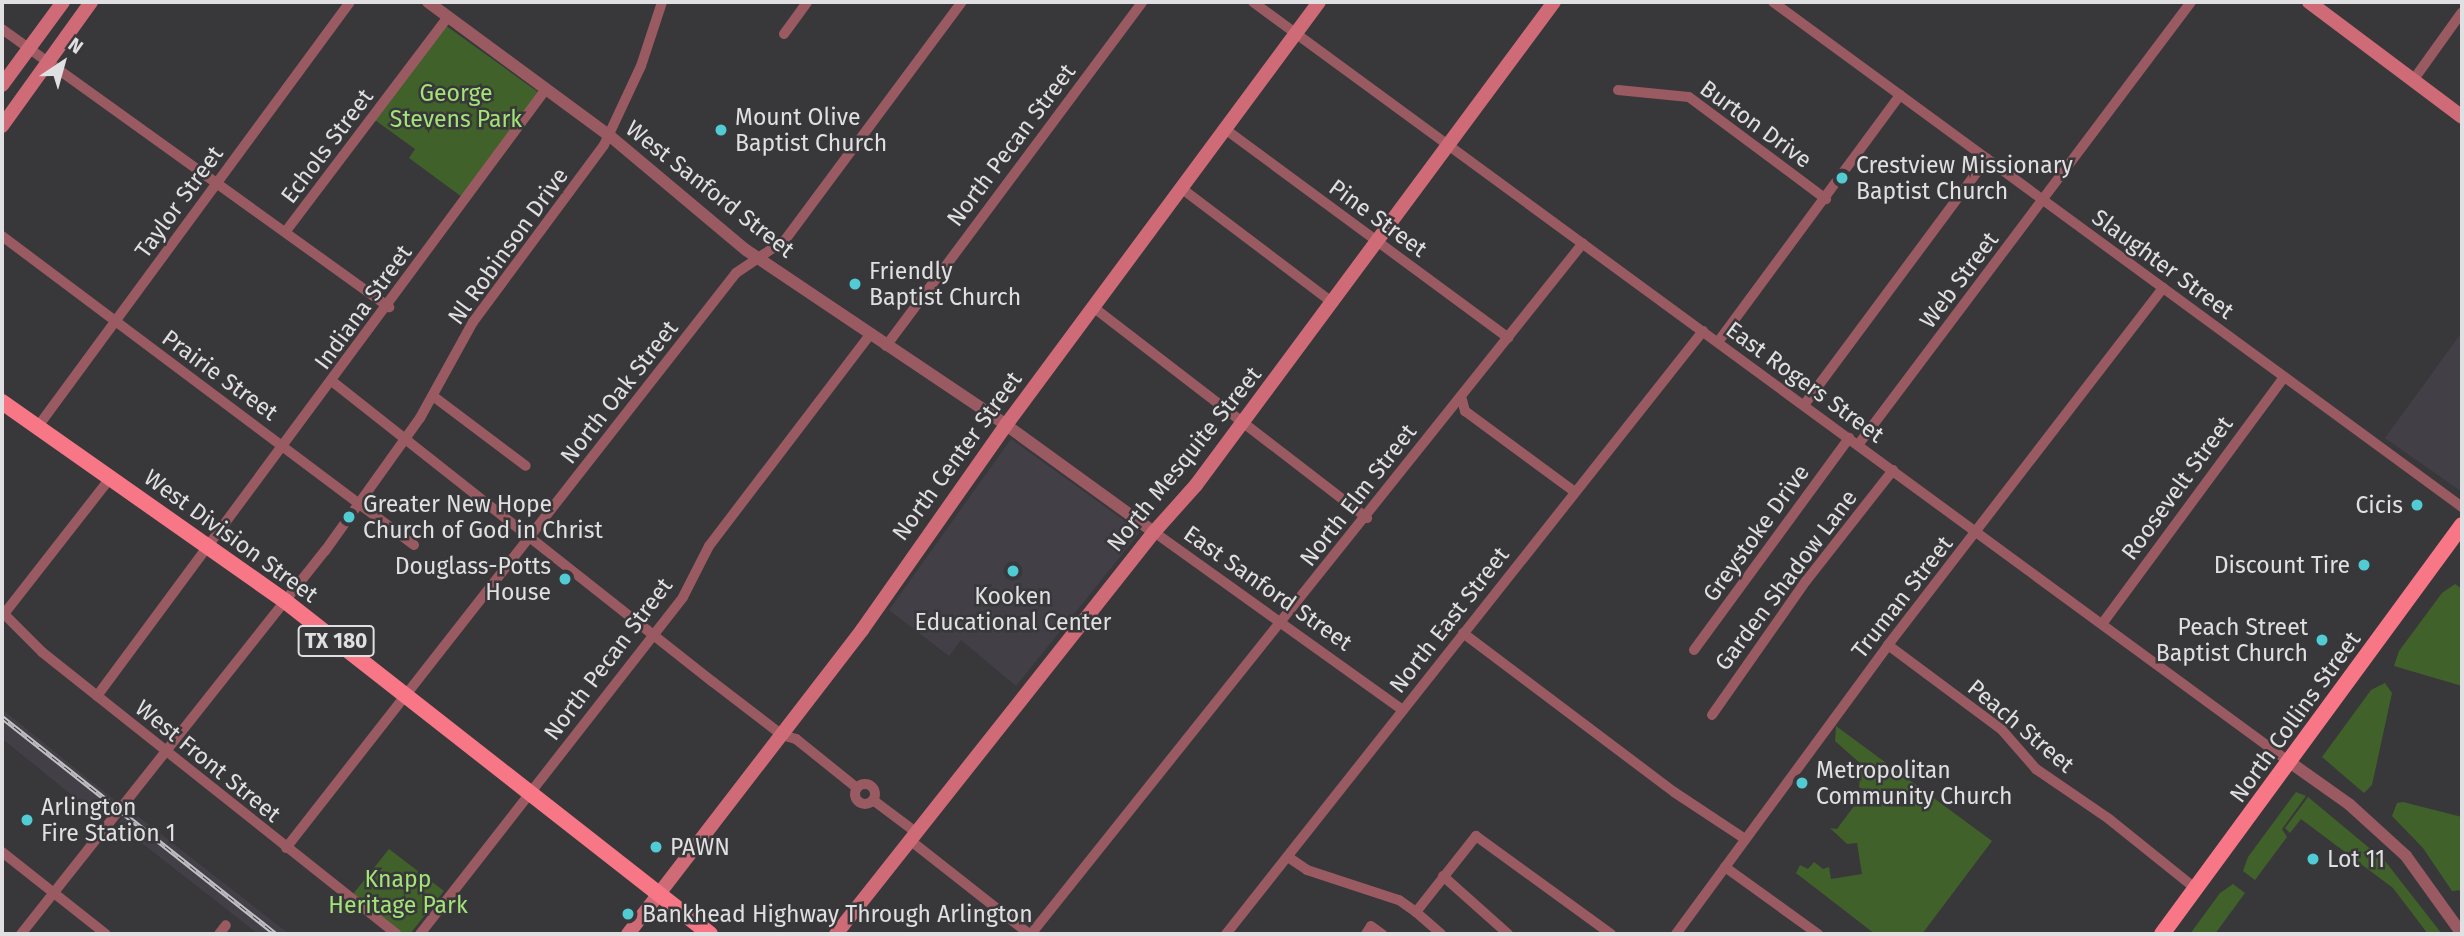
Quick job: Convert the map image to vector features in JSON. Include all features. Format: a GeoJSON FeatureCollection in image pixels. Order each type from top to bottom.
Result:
{"type":"FeatureCollection","features":[{"type":"Feature","properties":{"kind":"main road"},"geometry":{"type":"LineString","coordinates":[[2,85],[63,2]]}},
{"type":"Feature","properties":{"kind":"main road"},"geometry":{"type":"LineString","coordinates":[[2,126],[91,2]]}},
{"type":"Feature","properties":{"kind":"main road","name":"North Center Street"},"geometry":{"type":"LineString","coordinates":[[628,934],[782,735],[1006,425],[1319,2]]}},
{"type":"Feature","properties":{"kind":"main road","name":"North Mesquite Street"},"geometry":{"type":"LineString","coordinates":[[836,934],[1243,421],[1333,303],[1553,2]]}},
{"type":"Feature","properties":{"kind":"main road"},"geometry":{"type":"LineString","coordinates":[[2309,2],[2462,117]]}},
{"type":"Feature","properties":{"kind":"main road","name":"West Division Street"},"geometry":{"type":"LineString","coordinates":[[2,402],[285,601],[660,895]]}},
{"type":"Feature","properties":{"kind":"main road","name":"North Collins Street"},"geometry":{"type":"LineString","coordinates":[[2162,934],[2291,763],[2462,525]]}},
{"type":"Feature","properties":{"kind":"main road","name":"TX 180"},"geometry":{"type":"LineString","coordinates":[[660,895],[710,934]]}},
{"type":"Feature","properties":{"kind":"street","name":"Taylor Street"},"geometry":{"type":"LineString","coordinates":[[38,425],[350,2]]}},
{"type":"Feature","properties":{"kind":"street","name":"West Sanford Street"},"geometry":{"type":"LineString","coordinates":[[428,2],[610,136],[759,257],[1006,425]]}},
{"type":"Feature","properties":{"kind":"street","name":"Nl Robinson Drive"},"geometry":{"type":"LineString","coordinates":[[21,934],[285,601],[406,437],[433,396],[473,322],[566,201],[610,136],[662,2]]}},
{"type":"Feature","properties":{"kind":"street"},"geometry":{"type":"LineString","coordinates":[[784,34],[807,2]]}},
{"type":"Feature","properties":{"kind":"street","name":"North Oak Street"},"geometry":{"type":"LineString","coordinates":[[286,848],[408,696],[736,273],[785,240],[962,2]]}},
{"type":"Feature","properties":{"kind":"street","name":"North Pecan Street"},"geometry":{"type":"LineString","coordinates":[[886,345],[1142,2]]}},
{"type":"Feature","properties":{"kind":"street","name":"East Rogers Street"},"geometry":{"type":"LineString","coordinates":[[1253,2],[2291,763]]}},
{"type":"Feature","properties":{"kind":"street","name":"Slaughter Street"},"geometry":{"type":"LineString","coordinates":[[1773,2],[2462,507]]}},
{"type":"Feature","properties":{"kind":"street","name":"Web Street"},"geometry":{"type":"LineString","coordinates":[[1854,442],[2043,200],[2191,2]]}},
{"type":"Feature","properties":{"kind":"street"},"geometry":{"type":"LineString","coordinates":[[2414,79],[2462,12]]}},
{"type":"Feature","properties":{"kind":"street","name":"Echols Street"},"geometry":{"type":"LineString","coordinates":[[286,231],[449,17]]}},
{"type":"Feature","properties":{"kind":"street"},"geometry":{"type":"LineString","coordinates":[[2,29],[219,181],[389,306]]}},
{"type":"Feature","properties":{"kind":"street","name":"Indiana Street"},"geometry":{"type":"LineString","coordinates":[[97,696],[333,382],[546,89]]}},
{"type":"Feature","properties":{"kind":"street","name":"Burton Drive"},"geometry":{"type":"LineString","coordinates":[[1618,90],[1689,97],[1826,199]]}},
{"type":"Feature","properties":{"kind":"street"},"geometry":{"type":"LineString","coordinates":[[1718,342],[1826,199],[1900,95]]}},
{"type":"Feature","properties":{"kind":"street","name":"Pine Street"},"geometry":{"type":"LineString","coordinates":[[1225,129],[1508,338]]}},
{"type":"Feature","properties":{"kind":"street"},"geometry":{"type":"LineString","coordinates":[[1804,405],[1987,159]]}},
{"type":"Feature","properties":{"kind":"street"},"geometry":{"type":"LineString","coordinates":[[1181,188],[1333,303]]}},
{"type":"Feature","properties":{"kind":"street","name":"Prairie Street"},"geometry":{"type":"LineString","coordinates":[[2,236],[360,501],[414,545]]}},
{"type":"Feature","properties":{"kind":"street","name":"North Elm Street"},"geometry":{"type":"LineString","coordinates":[[1030,934],[1367,518],[1583,243]]}},
{"type":"Feature","properties":{"kind":"street","name":"Truman Street"},"geometry":{"type":"LineString","coordinates":[[1676,934],[1888,645],[2163,288]]}},
{"type":"Feature","properties":{"kind":"street"},"geometry":{"type":"LineString","coordinates":[[1093,307],[1367,518]]}},
{"type":"Feature","properties":{"kind":"street","name":"North East Street"},"geometry":{"type":"LineString","coordinates":[[1227,934],[1703,331]]}},
{"type":"Feature","properties":{"kind":"street","name":"North Pecan Street"},"geometry":{"type":"LineString","coordinates":[[419,934],[683,597],[709,545],[870,335]]}},
{"type":"Feature","properties":{"kind":"street","name":"Roosevelt Street"},"geometry":{"type":"LineString","coordinates":[[2102,624],[2284,377]]}},
{"type":"Feature","properties":{"kind":"street"},"geometry":{"type":"LineString","coordinates":[[333,382],[782,735],[796,738],[858,788],[871,786],[873,800],[1030,934]]}},
{"type":"Feature","properties":{"kind":"street"},"geometry":{"type":"LineString","coordinates":[[433,396],[526,466]]}},
{"type":"Feature","properties":{"kind":"street"},"geometry":{"type":"LineString","coordinates":[[1461,396],[1465,411],[1575,492]]}},
{"type":"Feature","properties":{"kind":"street","name":"East Sanford Street"},"geometry":{"type":"LineString","coordinates":[[1006,425],[1280,625],[1403,709]]}},
{"type":"Feature","properties":{"kind":"street","name":"Greystoke Drive"},"geometry":{"type":"LineString","coordinates":[[1694,650],[1854,442]]}},
{"type":"Feature","properties":{"kind":"street","name":"Garden Shadow Lane"},"geometry":{"type":"LineString","coordinates":[[1712,715],[1806,581],[1893,470]]}},
{"type":"Feature","properties":{"kind":"street"},"geometry":{"type":"LineString","coordinates":[[3,613],[111,477]]}},
{"type":"Feature","properties":{"kind":"street","name":"West Front Street"},"geometry":{"type":"LineString","coordinates":[[3,613],[165,752],[396,934]]}},
{"type":"Feature","properties":{"kind":"street"},"geometry":{"type":"LineString","coordinates":[[1463,633],[1674,792],[1745,839]]}},
{"type":"Feature","properties":{"kind":"street","name":"Peach Street"},"geometry":{"type":"LineString","coordinates":[[1888,645],[2002,730],[2036,769],[2109,819],[2196,889]]}},
{"type":"Feature","properties":{"kind":"street"},"geometry":{"type":"LineString","coordinates":[[2291,763],[2350,805],[2406,856],[2462,934]]}},
{"type":"Feature","properties":{"kind":"street"},"geometry":{"type":"LineString","coordinates":[[1416,912],[1476,836],[1611,934]]}},
{"type":"Feature","properties":{"kind":"street"},"geometry":{"type":"LineString","coordinates":[[2,852],[106,934]]}},
{"type":"Feature","properties":{"kind":"street"},"geometry":{"type":"LineString","coordinates":[[1288,857],[1307,870],[1399,900],[1441,934]]}},
{"type":"Feature","properties":{"kind":"street"},"geometry":{"type":"LineString","coordinates":[[1725,867],[1818,934]]}},
{"type":"Feature","properties":{"kind":"street"},"geometry":{"type":"LineString","coordinates":[[1443,876],[1508,934]]}},
{"type":"Feature","properties":{"kind":"street"},"geometry":{"type":"LineString","coordinates":[[219,934],[226,925]]}},
{"type":"Feature","properties":{"kind":"street"},"geometry":{"type":"LineString","coordinates":[[1369,930],[1382,934]]}},
{"type":"Feature","properties":{"kind":"shaded area"},"geometry":{"type":"Polygon","coordinates":[[[2462,332],[2462,492],[2385,438],[2462,332]]]}},
{"type":"Feature","properties":{"kind":"shaded area","name":"Kooken Educational Center"},"geometry":{"type":"Polygon","coordinates":[[[1011,439],[1140,532],[1016,686],[961,640],[949,656],[889,610],[1011,439]]]}},
{"type":"Feature","properties":{"kind":"shaded area"},"geometry":{"type":"Polygon","coordinates":[[[2,709],[114,800],[99,817],[2,739],[2,709]]]}},
{"type":"Feature","properties":{"kind":"shaded area"},"geometry":{"type":"Polygon","coordinates":[[[129,809],[287,933],[258,934],[117,824],[129,809]]]}},
{"type":"Feature","properties":{"kind":"green space","name":"George Stevens Park"},"geometry":{"type":"Polygon","coordinates":[[[445,25],[538,92],[462,197],[409,158],[415,149],[375,120],[445,25]]]}},
{"type":"Feature","properties":{"kind":"green space"},"geometry":{"type":"Polygon","coordinates":[[[2455,584],[2462,589],[2462,686],[2394,666],[2399,651],[2442,593],[2455,584]]]}},
{"type":"Feature","properties":{"kind":"green space"},"geometry":{"type":"Polygon","coordinates":[[[2385,683],[2392,693],[2372,785],[2364,793],[2322,757],[2371,690],[2385,683]]]}},
{"type":"Feature","properties":{"kind":"green space"},"geometry":{"type":"Polygon","coordinates":[[[1836,726],[1992,841],[1922,934],[1875,934],[1796,873],[1800,865],[1808,869],[1814,862],[1823,869],[1829,867],[1831,879],[1862,874],[1857,843],[1847,844],[1830,828],[1837,829],[1865,791],[1859,787],[1861,764],[1835,741],[1836,726]]]}},
{"type":"Feature","properties":{"kind":"green space"},"geometry":{"type":"Polygon","coordinates":[[[2296,792],[2306,796],[2282,829],[2287,837],[2255,880],[2243,871],[2248,857],[2296,792]]]}},
{"type":"Feature","properties":{"kind":"green space"},"geometry":{"type":"Polygon","coordinates":[[[2308,797],[2385,861],[2442,934],[2428,934],[2393,888],[2301,819],[2290,833],[2285,828],[2308,797]]]}},
{"type":"Feature","properties":{"kind":"green space"},"geometry":{"type":"Polygon","coordinates":[[[2403,802],[2462,817],[2462,890],[2452,891],[2423,848],[2392,816],[2397,803],[2403,802]]]}},
{"type":"Feature","properties":{"kind":"green space","name":"Knapp Heritage Park"},"geometry":{"type":"Polygon","coordinates":[[[389,849],[444,891],[410,934],[404,934],[353,894],[389,849]]]}},
{"type":"Feature","properties":{"kind":"green space"},"geometry":{"type":"Polygon","coordinates":[[[2233,884],[2245,893],[2215,934],[2190,934],[2220,893],[2233,884]]]}},
{"type":"Feature","properties":{"kind":"railway"},"geometry":{"type":"LineString","coordinates":[[2,717],[276,934]]}},
{"type":"Feature","properties":{"kind":"place","name":"Mount Olive Baptist Church"},"geometry":{"type":"Point","coordinates":[721,130]}},
{"type":"Feature","properties":{"kind":"place","name":"Crestview Missionary Baptist Church"},"geometry":{"type":"Point","coordinates":[1842,178]}},
{"type":"Feature","properties":{"kind":"place","name":"Friendly Baptist Church"},"geometry":{"type":"Point","coordinates":[855,284]}},
{"type":"Feature","properties":{"kind":"place","name":"Cicis"},"geometry":{"type":"Point","coordinates":[2417,505]}},
{"type":"Feature","properties":{"kind":"place","name":"Greater New Hope Church of God in Christ"},"geometry":{"type":"Point","coordinates":[349,517]}},
{"type":"Feature","properties":{"kind":"place","name":"Discount Tire"},"geometry":{"type":"Point","coordinates":[2364,565]}},
{"type":"Feature","properties":{"kind":"place","name":"Kooken Educational Center"},"geometry":{"type":"Point","coordinates":[1013,571]}},
{"type":"Feature","properties":{"kind":"place","name":"Douglass-Potts House"},"geometry":{"type":"Point","coordinates":[565,579]}},
{"type":"Feature","properties":{"kind":"place","name":"Peach Street Baptist Church"},"geometry":{"type":"Point","coordinates":[2322,640]}},
{"type":"Feature","properties":{"kind":"place","name":"Metropolitan Community Church"},"geometry":{"type":"Point","coordinates":[1802,783]}},
{"type":"Feature","properties":{"kind":"place","name":"Arlington Fire Station 1"},"geometry":{"type":"Point","coordinates":[27,820]}},
{"type":"Feature","properties":{"kind":"place","name":"PAWN"},"geometry":{"type":"Point","coordinates":[656,847]}},
{"type":"Feature","properties":{"kind":"place","name":"Lot 11"},"geometry":{"type":"Point","coordinates":[2313,859]}},
{"type":"Feature","properties":{"kind":"place","name":"Bankhead Highway Through Arlington"},"geometry":{"type":"Point","coordinates":[628,914]}}]}
